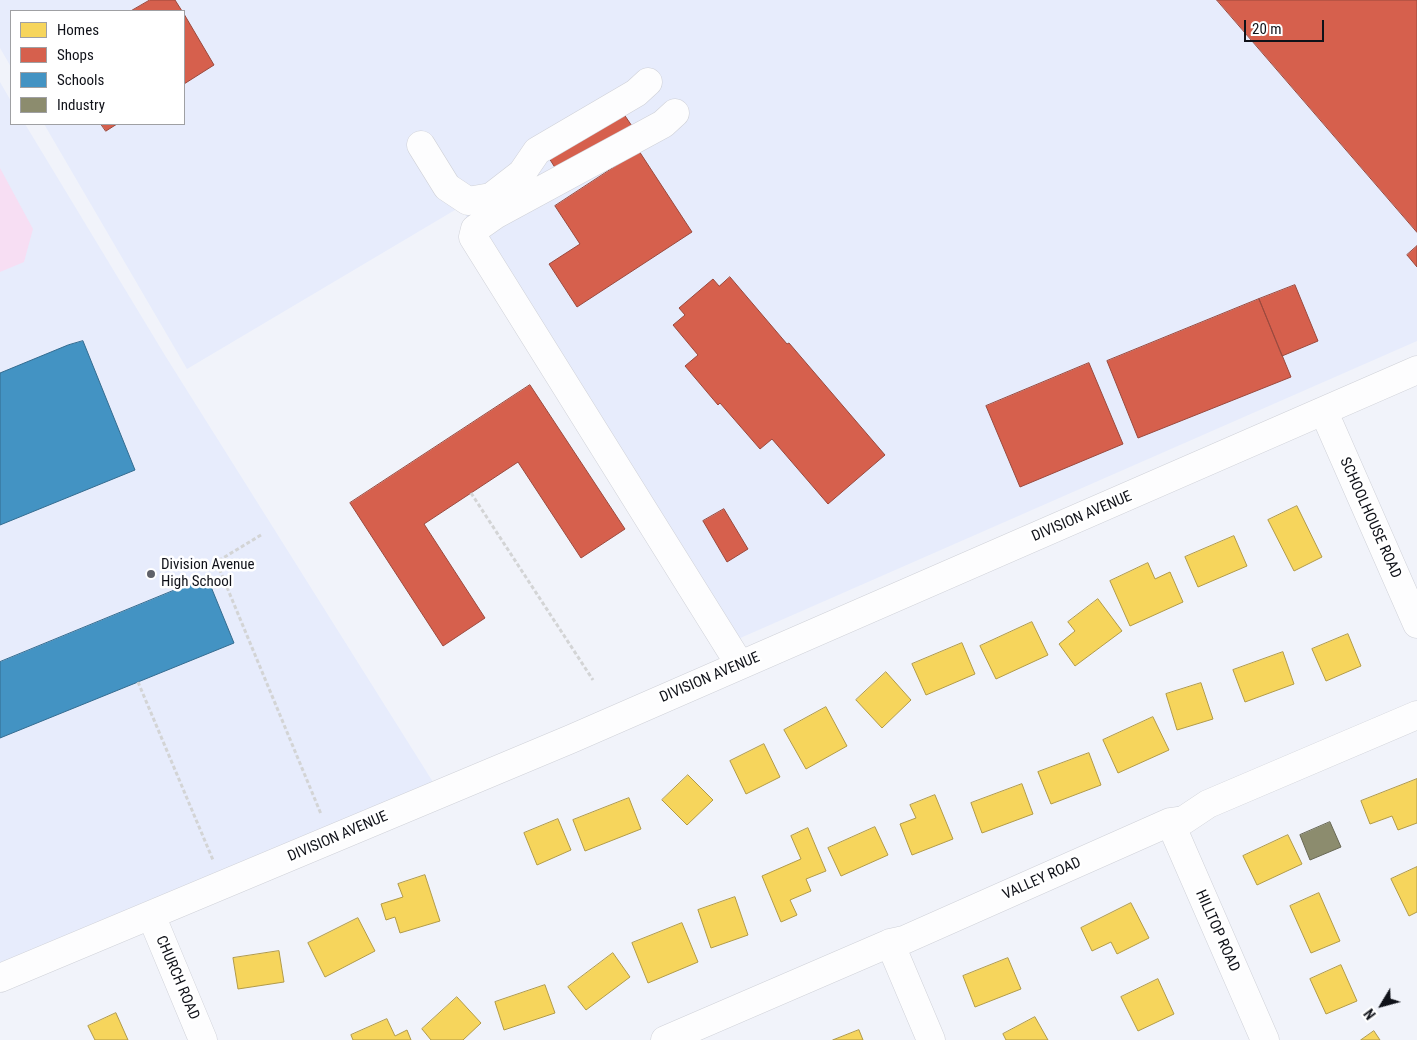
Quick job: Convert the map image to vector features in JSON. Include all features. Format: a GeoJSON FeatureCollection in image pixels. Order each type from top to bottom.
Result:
{"type":"FeatureCollection","features":[{"type":"Feature","properties":{"kind":"street"},"geometry":{"type":"LineString","coordinates":[[421,146],[447,187],[468,201],[491,197],[522,173],[537,151],[636,93],[648,82]]}},
{"type":"Feature","properties":{"kind":"street"},"geometry":{"type":"LineString","coordinates":[[676,113],[663,124],[495,215],[475,229],[473,237],[740,665]]}},
{"type":"Feature","properties":{"kind":"street","name":"DIVISION AVENUE"},"geometry":{"type":"LineString","coordinates":[[0,978],[571,739],[1417,370]]}},
{"type":"Feature","properties":{"kind":"street","name":"SCHOOLHOUSE ROAD"},"geometry":{"type":"LineString","coordinates":[[1324,412],[1417,624]]}},
{"type":"Feature","properties":{"kind":"street","name":"VALLEY ROAD"},"geometry":{"type":"LineString","coordinates":[[665,1040],[890,943],[904,940],[1170,822],[1184,820],[1208,804],[1417,715]]}},
{"type":"Feature","properties":{"kind":"street","name":"HILLTOP ROAD"},"geometry":{"type":"LineString","coordinates":[[1170,822],[1264,1040]]}},
{"type":"Feature","properties":{"kind":"street","name":"CHURCH ROAD"},"geometry":{"type":"LineString","coordinates":[[151,915],[203,1040]]}},
{"type":"Feature","properties":{"kind":"street"},"geometry":{"type":"LineString","coordinates":[[890,943],[931,1040]]}},
{"type":"Feature","properties":{"kind":"path"},"geometry":{"type":"LineString","coordinates":[[471,493],[593,680]]}},
{"type":"Feature","properties":{"kind":"path"},"geometry":{"type":"LineString","coordinates":[[261,535],[218,561],[219,568],[322,817]]}},
{"type":"Feature","properties":{"kind":"path"},"geometry":{"type":"LineString","coordinates":[[138,682],[214,863]]}},
{"type":"Feature","properties":{"kind":"shaded area"},"geometry":{"type":"Polygon","coordinates":[[[0,0],[1417,0],[1417,341],[738,639],[460,207],[187,369],[45,125],[185,125],[185,10],[10,10],[10,65],[0,48],[0,0]]]}},
{"type":"Feature","properties":{"kind":"shaded area","name":"Division Avenue High School"},"geometry":{"type":"Polygon","coordinates":[[[0,82],[10,99],[10,125],[26,125],[166,357],[438,790],[0,971],[0,82]]]}},
{"type":"Feature","properties":{"kind":"shaded area"},"geometry":{"type":"Polygon","coordinates":[[[0,168],[33,229],[24,262],[0,272],[0,168]]]}},
{"type":"Feature","properties":{"kind":"building: Homes"},"geometry":{"type":"Polygon","coordinates":[[[1297,506],[1322,557],[1294,571],[1268,520],[1297,506]]]}},
{"type":"Feature","properties":{"kind":"building: Homes"},"geometry":{"type":"Polygon","coordinates":[[[1234,536],[1247,566],[1198,587],[1185,557],[1234,536]]]}},
{"type":"Feature","properties":{"kind":"building: Homes"},"geometry":{"type":"Polygon","coordinates":[[[1148,563],[1155,579],[1170,572],[1183,602],[1130,626],[1110,581],[1148,563]]]}},
{"type":"Feature","properties":{"kind":"building: Homes"},"geometry":{"type":"Polygon","coordinates":[[[1098,599],[1122,631],[1075,666],[1059,644],[1075,631],[1068,622],[1098,599]]]}},
{"type":"Feature","properties":{"kind":"building: Homes"},"geometry":{"type":"Polygon","coordinates":[[[1032,622],[1048,655],[996,679],[980,646],[1032,622]]]}},
{"type":"Feature","properties":{"kind":"building: Homes"},"geometry":{"type":"Polygon","coordinates":[[[1348,634],[1361,666],[1326,681],[1312,649],[1348,634]]]}},
{"type":"Feature","properties":{"kind":"building: Homes"},"geometry":{"type":"Polygon","coordinates":[[[962,643],[975,674],[926,695],[912,664],[962,643]]]}},
{"type":"Feature","properties":{"kind":"building: Homes"},"geometry":{"type":"Polygon","coordinates":[[[1283,652],[1294,684],[1245,702],[1233,670],[1283,652]]]}},
{"type":"Feature","properties":{"kind":"building: Homes"},"geometry":{"type":"Polygon","coordinates":[[[886,672],[911,700],[882,728],[856,700],[886,672]]]}},
{"type":"Feature","properties":{"kind":"building: Homes"},"geometry":{"type":"Polygon","coordinates":[[[1201,683],[1213,719],[1177,730],[1166,694],[1201,683]]]}},
{"type":"Feature","properties":{"kind":"building: Homes"},"geometry":{"type":"Polygon","coordinates":[[[826,707],[847,746],[806,769],[784,730],[826,707]]]}},
{"type":"Feature","properties":{"kind":"building: Homes"},"geometry":{"type":"Polygon","coordinates":[[[1153,717],[1169,750],[1118,773],[1103,740],[1153,717]]]}},
{"type":"Feature","properties":{"kind":"building: Homes"},"geometry":{"type":"Polygon","coordinates":[[[764,744],[780,777],[746,794],[730,761],[764,744]]]}},
{"type":"Feature","properties":{"kind":"building: Homes"},"geometry":{"type":"Polygon","coordinates":[[[1089,753],[1101,785],[1051,804],[1038,772],[1089,753]]]}},
{"type":"Feature","properties":{"kind":"building: Homes"},"geometry":{"type":"Polygon","coordinates":[[[688,775],[713,800],[687,825],[662,800],[688,775]]]}},
{"type":"Feature","properties":{"kind":"building: Homes"},"geometry":{"type":"Polygon","coordinates":[[[1417,779],[1417,823],[1398,830],[1392,816],[1370,824],[1361,801],[1417,779]]]}},
{"type":"Feature","properties":{"kind":"building: Homes"},"geometry":{"type":"Polygon","coordinates":[[[1022,784],[1033,814],[982,833],[971,803],[1022,784]]]}},
{"type":"Feature","properties":{"kind":"building: Homes"},"geometry":{"type":"Polygon","coordinates":[[[935,795],[953,839],[912,855],[900,824],[916,818],[910,805],[935,795]]]}},
{"type":"Feature","properties":{"kind":"building: Homes"},"geometry":{"type":"Polygon","coordinates":[[[629,798],[641,829],[585,851],[573,820],[629,798]]]}},
{"type":"Feature","properties":{"kind":"building: Homes"},"geometry":{"type":"Polygon","coordinates":[[[558,819],[571,850],[537,865],[524,833],[558,819]]]}},
{"type":"Feature","properties":{"kind":"building: Homes"},"geometry":{"type":"Polygon","coordinates":[[[875,827],[888,855],[841,876],[828,848],[875,827]]]}},
{"type":"Feature","properties":{"kind":"building: Homes"},"geometry":{"type":"Polygon","coordinates":[[[808,828],[826,871],[806,879],[811,891],[790,900],[797,915],[781,922],[762,876],[801,859],[791,836],[808,828]]]}},
{"type":"Feature","properties":{"kind":"building: Homes"},"geometry":{"type":"Polygon","coordinates":[[[1288,835],[1302,864],[1257,885],[1243,856],[1288,835]]]}},
{"type":"Feature","properties":{"kind":"building: Homes"},"geometry":{"type":"Polygon","coordinates":[[[1417,867],[1417,912],[1409,916],[1391,879],[1417,867]]]}},
{"type":"Feature","properties":{"kind":"building: Homes"},"geometry":{"type":"Polygon","coordinates":[[[425,875],[440,921],[400,933],[395,917],[386,920],[381,904],[403,897],[398,884],[425,875]]]}},
{"type":"Feature","properties":{"kind":"building: Homes"},"geometry":{"type":"Polygon","coordinates":[[[1319,893],[1340,941],[1311,953],[1290,906],[1319,893]]]}},
{"type":"Feature","properties":{"kind":"building: Homes"},"geometry":{"type":"Polygon","coordinates":[[[735,897],[748,935],[711,948],[698,910],[735,897]]]}},
{"type":"Feature","properties":{"kind":"building: Homes"},"geometry":{"type":"Polygon","coordinates":[[[1131,903],[1149,938],[1117,954],[1111,942],[1092,951],[1081,928],[1131,903]]]}},
{"type":"Feature","properties":{"kind":"building: Homes"},"geometry":{"type":"Polygon","coordinates":[[[358,918],[375,951],[325,977],[308,943],[358,918]]]}},
{"type":"Feature","properties":{"kind":"building: Homes"},"geometry":{"type":"Polygon","coordinates":[[[682,923],[698,962],[648,983],[632,943],[682,923]]]}},
{"type":"Feature","properties":{"kind":"building: Homes"},"geometry":{"type":"Polygon","coordinates":[[[279,951],[284,982],[238,989],[233,958],[279,951]]]}},
{"type":"Feature","properties":{"kind":"building: Homes"},"geometry":{"type":"Polygon","coordinates":[[[613,953],[630,977],[586,1010],[568,987],[613,953]]]}},
{"type":"Feature","properties":{"kind":"building: Homes"},"geometry":{"type":"Polygon","coordinates":[[[1008,958],[1021,989],[975,1007],[963,976],[1008,958]]]}},
{"type":"Feature","properties":{"kind":"building: Homes"},"geometry":{"type":"Polygon","coordinates":[[[1341,965],[1357,1001],[1326,1014],[1310,979],[1341,965]]]}},
{"type":"Feature","properties":{"kind":"building: Homes"},"geometry":{"type":"Polygon","coordinates":[[[1158,979],[1174,1014],[1138,1031],[1121,997],[1158,979]]]}},
{"type":"Feature","properties":{"kind":"building: Homes"},"geometry":{"type":"Polygon","coordinates":[[[545,985],[555,1013],[504,1030],[495,1002],[545,985]]]}},
{"type":"Feature","properties":{"kind":"building: Homes"},"geometry":{"type":"Polygon","coordinates":[[[457,997],[481,1023],[463,1040],[431,1040],[422,1029],[457,997]]]}},
{"type":"Feature","properties":{"kind":"building: Homes"},"geometry":{"type":"Polygon","coordinates":[[[116,1013],[128,1040],[95,1040],[88,1026],[116,1013]]]}},
{"type":"Feature","properties":{"kind":"building: Homes"},"geometry":{"type":"Polygon","coordinates":[[[1035,1017],[1048,1040],[1006,1040],[1003,1034],[1035,1017]]]}},
{"type":"Feature","properties":{"kind":"building: Homes"},"geometry":{"type":"Polygon","coordinates":[[[387,1019],[395,1036],[407,1030],[411,1040],[353,1040],[351,1035],[387,1019]]]}},
{"type":"Feature","properties":{"kind":"building: Homes"},"geometry":{"type":"Polygon","coordinates":[[[859,1030],[863,1040],[833,1040],[859,1030]]]}},
{"type":"Feature","properties":{"kind":"building: Homes"},"geometry":{"type":"Polygon","coordinates":[[[1374,1031],[1380,1040],[1361,1040],[1374,1031]]]}},
{"type":"Feature","properties":{"kind":"building: Shops"},"geometry":{"type":"Polygon","coordinates":[[[150,0],[175,0],[181,10],[133,10],[150,0]]]}},
{"type":"Feature","properties":{"kind":"building: Shops"},"geometry":{"type":"Polygon","coordinates":[[[1217,0],[1417,0],[1417,232],[1217,0]]]}},
{"type":"Feature","properties":{"kind":"building: Shops"},"geometry":{"type":"Polygon","coordinates":[[[185,16],[214,65],[185,83],[185,16]]]}},
{"type":"Feature","properties":{"kind":"building: Shops"},"geometry":{"type":"Polygon","coordinates":[[[621,110],[634,129],[559,174],[549,158],[621,110]]]}},
{"type":"Feature","properties":{"kind":"building: Shops"},"geometry":{"type":"Polygon","coordinates":[[[102,125],[115,125],[106,131],[102,125]]]}},
{"type":"Feature","properties":{"kind":"building: Shops"},"geometry":{"type":"Polygon","coordinates":[[[639,151],[692,232],[577,307],[549,264],[580,244],[555,206],[639,151]]]}},
{"type":"Feature","properties":{"kind":"building: Shops"},"geometry":{"type":"Polygon","coordinates":[[[1417,246],[1417,267],[1407,255],[1417,246]]]}},
{"type":"Feature","properties":{"kind":"building: Shops"},"geometry":{"type":"Polygon","coordinates":[[[730,277],[885,455],[828,504],[772,439],[760,449],[720,403],[718,405],[685,366],[698,355],[673,325],[685,315],[679,308],[713,279],[719,286],[730,277]]]}},
{"type":"Feature","properties":{"kind":"building: Shops"},"geometry":{"type":"Polygon","coordinates":[[[1295,285],[1318,341],[1282,356],[1259,299],[1295,285]]]}},
{"type":"Feature","properties":{"kind":"building: Shops"},"geometry":{"type":"Polygon","coordinates":[[[1259,299],[1291,377],[1138,438],[1107,361],[1259,299]]]}},
{"type":"Feature","properties":{"kind":"building: Shops"},"geometry":{"type":"Polygon","coordinates":[[[1089,363],[1123,444],[1020,487],[986,406],[1089,363]]]}},
{"type":"Feature","properties":{"kind":"building: Shops"},"geometry":{"type":"Polygon","coordinates":[[[530,385],[625,529],[581,558],[518,462],[424,524],[485,618],[443,646],[350,503],[530,385]]]}},
{"type":"Feature","properties":{"kind":"building: Shops"},"geometry":{"type":"Polygon","coordinates":[[[724,509],[748,549],[727,562],[703,521],[724,509]]]}},
{"type":"Feature","properties":{"kind":"building: Schools"},"geometry":{"type":"Polygon","coordinates":[[[83,341],[135,470],[0,525],[0,373],[68,345],[83,341]]]}},
{"type":"Feature","properties":{"kind":"building: Schools"},"geometry":{"type":"Polygon","coordinates":[[[207,577],[234,643],[0,738],[0,662],[207,577]]]}},
{"type":"Feature","properties":{"kind":"building: Industry"},"geometry":{"type":"Polygon","coordinates":[[[1330,822],[1341,847],[1310,860],[1300,835],[1330,822]]]}},
{"type":"Feature","properties":{"kind":"place","name":"Division Avenue High School"},"geometry":{"type":"Point","coordinates":[151,574]}}]}
